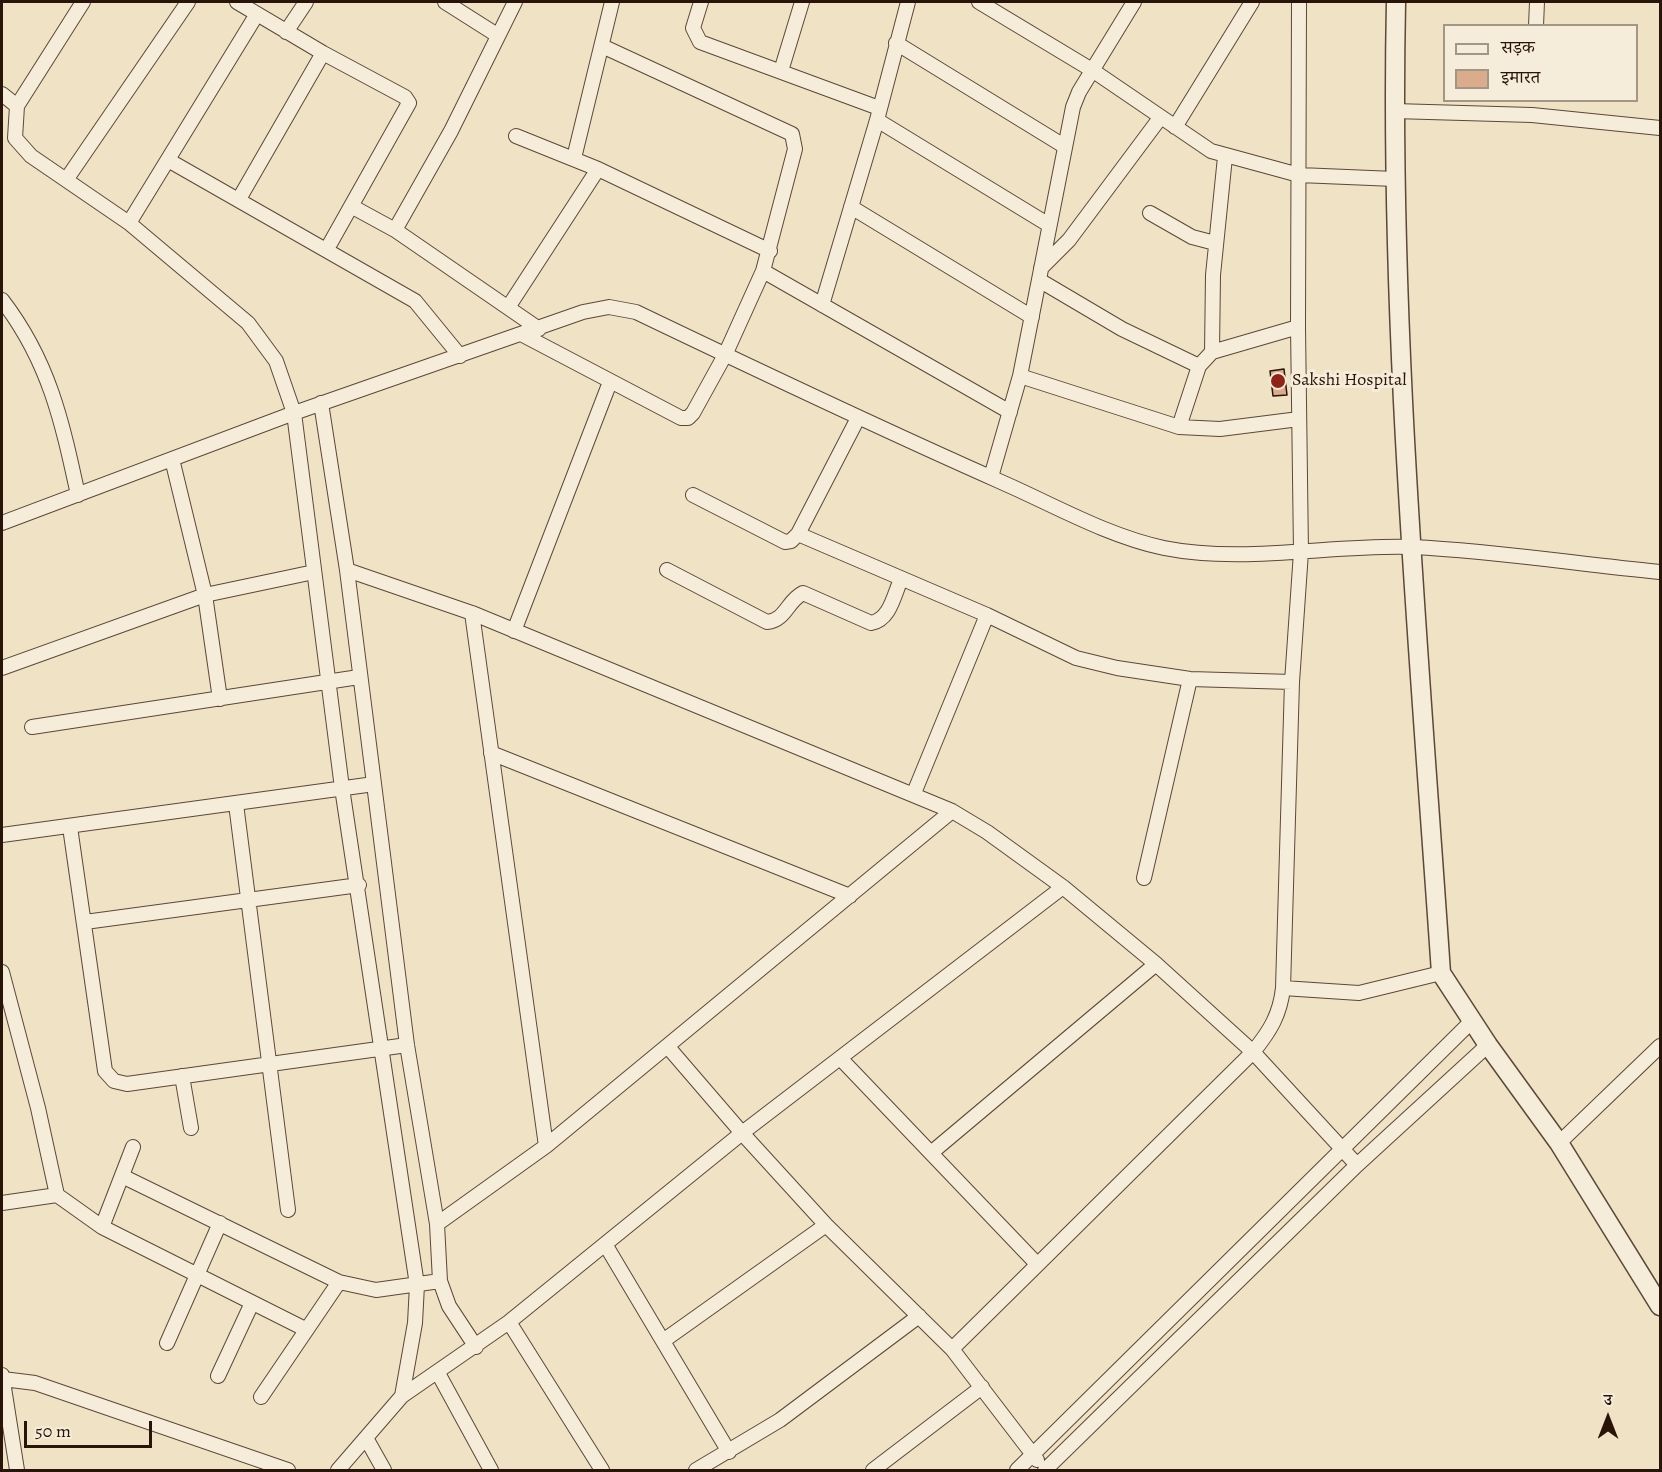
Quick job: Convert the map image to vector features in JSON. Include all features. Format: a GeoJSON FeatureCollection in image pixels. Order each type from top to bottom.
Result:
{"type":"FeatureCollection","features":[{"type":"Feature","properties":{"kind":"street"},"geometry":{"type":"LineString","coordinates":[[83,2],[17,106],[15,138],[31,156],[129,223],[248,323],[276,361],[294,413],[342,788],[359,885],[417,1285],[415,1323],[402,1396]]}},
{"type":"Feature","properties":{"kind":"street"},"geometry":{"type":"LineString","coordinates":[[66,180],[188,2]]}},
{"type":"Feature","properties":{"kind":"street"},"geometry":{"type":"LineString","coordinates":[[237,2],[323,53],[405,97],[409,103],[407,111],[327,249]]}},
{"type":"Feature","properties":{"kind":"street"},"geometry":{"type":"LineString","coordinates":[[286,32],[306,2]]}},
{"type":"Feature","properties":{"kind":"street"},"geometry":{"type":"LineString","coordinates":[[445,2],[497,35]]}},
{"type":"Feature","properties":{"kind":"street"},"geometry":{"type":"LineString","coordinates":[[395,230],[446,141],[515,2]]}},
{"type":"Feature","properties":{"kind":"street"},"geometry":{"type":"LineString","coordinates":[[574,159],[612,2]]}},
{"type":"Feature","properties":{"kind":"street"},"geometry":{"type":"LineString","coordinates":[[700,2],[693,28],[700,42],[781,71],[878,114],[1049,225]]}},
{"type":"Feature","properties":{"kind":"street"},"geometry":{"type":"LineString","coordinates":[[781,71],[802,2]]}},
{"type":"Feature","properties":{"kind":"street"},"geometry":{"type":"LineString","coordinates":[[822,305],[908,2]]}},
{"type":"Feature","properties":{"kind":"street"},"geometry":{"type":"LineString","coordinates":[[979,2],[1000,7],[1160,118],[1225,157],[1299,175],[1395,179]]}},
{"type":"Feature","properties":{"kind":"street"},"geometry":{"type":"LineString","coordinates":[[991,477],[1020,376],[1073,107],[1092,70],[1134,2]]}},
{"type":"Feature","properties":{"kind":"street"},"geometry":{"type":"LineString","coordinates":[[1175,127],[1252,2]]}},
{"type":"Feature","properties":{"kind":"street"},"geometry":{"type":"LineString","coordinates":[[951,1349],[1253,1052],[1273,1027],[1283,988],[1292,682],[1301,552],[1298,327],[1299,2]]}},
{"type":"Feature","properties":{"kind":"street"},"geometry":{"type":"LineString","coordinates":[[1396,2],[1394,111],[1398,304],[1441,973],[1488,1045],[1559,1143],[1660,1306]]}},
{"type":"Feature","properties":{"kind":"street"},"geometry":{"type":"LineString","coordinates":[[1536,24],[1537,2]]}},
{"type":"Feature","properties":{"kind":"street"},"geometry":{"type":"LineString","coordinates":[[129,223],[257,14]]}},
{"type":"Feature","properties":{"kind":"street"},"geometry":{"type":"LineString","coordinates":[[896,44],[1064,146]]}},
{"type":"Feature","properties":{"kind":"street"},"geometry":{"type":"LineString","coordinates":[[523,335],[681,418],[688,418],[725,355],[770,251],[795,149],[792,134],[602,46]]}},
{"type":"Feature","properties":{"kind":"street"},"geometry":{"type":"LineString","coordinates":[[239,199],[323,53]]}},
{"type":"Feature","properties":{"kind":"street"},"geometry":{"type":"LineString","coordinates":[[2,94],[17,106]]}},
{"type":"Feature","properties":{"kind":"street"},"geometry":{"type":"LineString","coordinates":[[1532,115],[1533,102]]}},
{"type":"Feature","properties":{"kind":"street"},"geometry":{"type":"LineString","coordinates":[[1394,111],[1532,115],[1660,128]]}},
{"type":"Feature","properties":{"kind":"street"},"geometry":{"type":"LineString","coordinates":[[1040,274],[1069,240],[1160,118]]}},
{"type":"Feature","properties":{"kind":"street"},"geometry":{"type":"LineString","coordinates":[[516,136],[598,169],[770,251]]}},
{"type":"Feature","properties":{"kind":"street"},"geometry":{"type":"LineString","coordinates":[[1212,352],[1215,243],[1225,157]]}},
{"type":"Feature","properties":{"kind":"street"},"geometry":{"type":"LineString","coordinates":[[168,160],[415,301],[460,356]]}},
{"type":"Feature","properties":{"kind":"street"},"geometry":{"type":"LineString","coordinates":[[509,306],[598,169]]}},
{"type":"Feature","properties":{"kind":"street"},"geometry":{"type":"LineString","coordinates":[[351,206],[395,230],[509,306],[539,329]]}},
{"type":"Feature","properties":{"kind":"street"},"geometry":{"type":"LineString","coordinates":[[851,207],[1032,317]]}},
{"type":"Feature","properties":{"kind":"street"},"geometry":{"type":"LineString","coordinates":[[1150,213],[1192,237],[1215,243]]}},
{"type":"Feature","properties":{"kind":"street"},"geometry":{"type":"LineString","coordinates":[[763,271],[1010,412]]}},
{"type":"Feature","properties":{"kind":"street"},"geometry":{"type":"LineString","coordinates":[[1040,274],[1122,329],[1199,366]]}},
{"type":"Feature","properties":{"kind":"street"},"geometry":{"type":"LineString","coordinates":[[2,300],[16,318],[40,361],[60,414],[78,495]]}},
{"type":"Feature","properties":{"kind":"street"},"geometry":{"type":"LineString","coordinates":[[2,523],[321,403],[523,335],[583,312],[609,307],[636,312],[858,418],[1125,537],[1165,548],[1201,552],[1301,552],[1412,547],[1660,572]]}},
{"type":"Feature","properties":{"kind":"street"},"geometry":{"type":"LineString","coordinates":[[1179,427],[1199,366],[1212,352],[1298,327]]}},
{"type":"Feature","properties":{"kind":"street"},"geometry":{"type":"LineString","coordinates":[[1020,376],[1179,427],[1220,429],[1299,420]]}},
{"type":"Feature","properties":{"kind":"street"},"geometry":{"type":"LineString","coordinates":[[514,631],[610,381]]}},
{"type":"Feature","properties":{"kind":"street"},"geometry":{"type":"LineString","coordinates":[[321,403],[347,570],[407,1045],[437,1224],[441,1281],[449,1306],[476,1347]]}},
{"type":"Feature","properties":{"kind":"street"},"geometry":{"type":"LineString","coordinates":[[693,495],[785,542],[791,541],[798,534],[858,418]]}},
{"type":"Feature","properties":{"kind":"street"},"geometry":{"type":"LineString","coordinates":[[172,459],[205,596],[220,699]]}},
{"type":"Feature","properties":{"kind":"street"},"geometry":{"type":"LineString","coordinates":[[798,534],[987,615],[1076,658],[1117,668],[1190,679],[1292,682]]}},
{"type":"Feature","properties":{"kind":"street"},"geometry":{"type":"LineString","coordinates":[[347,570],[472,613],[914,793],[987,831],[1063,887],[1156,964],[1253,1052],[1357,1165]]}},
{"type":"Feature","properties":{"kind":"street"},"geometry":{"type":"LineString","coordinates":[[667,570],[767,621],[782,616],[796,597],[803,593],[871,623],[880,621],[885,616],[901,579]]}},
{"type":"Feature","properties":{"kind":"street"},"geometry":{"type":"LineString","coordinates":[[2,668],[205,596],[314,572]]}},
{"type":"Feature","properties":{"kind":"street"},"geometry":{"type":"LineString","coordinates":[[472,613],[546,1146]]}},
{"type":"Feature","properties":{"kind":"street"},"geometry":{"type":"LineString","coordinates":[[914,793],[987,615]]}},
{"type":"Feature","properties":{"kind":"street"},"geometry":{"type":"LineString","coordinates":[[32,727],[329,684],[359,677]]}},
{"type":"Feature","properties":{"kind":"street"},"geometry":{"type":"LineString","coordinates":[[1144,878],[1190,679]]}},
{"type":"Feature","properties":{"kind":"street"},"geometry":{"type":"LineString","coordinates":[[492,753],[849,896]]}},
{"type":"Feature","properties":{"kind":"street"},"geometry":{"type":"LineString","coordinates":[[2,835],[374,784]]}},
{"type":"Feature","properties":{"kind":"street"},"geometry":{"type":"LineString","coordinates":[[236,804],[288,1210]]}},
{"type":"Feature","properties":{"kind":"street"},"geometry":{"type":"LineString","coordinates":[[437,1224],[546,1146],[952,811]]}},
{"type":"Feature","properties":{"kind":"street"},"geometry":{"type":"LineString","coordinates":[[70,827],[105,1071],[114,1081],[127,1084],[270,1066],[407,1045]]}},
{"type":"Feature","properties":{"kind":"street"},"geometry":{"type":"LineString","coordinates":[[85,922],[359,885]]}},
{"type":"Feature","properties":{"kind":"street"},"geometry":{"type":"LineString","coordinates":[[338,1470],[402,1396],[509,1322],[742,1133],[1063,887]]}},
{"type":"Feature","properties":{"kind":"street"},"geometry":{"type":"LineString","coordinates":[[931,1153],[1156,964]]}},
{"type":"Feature","properties":{"kind":"street"},"geometry":{"type":"LineString","coordinates":[[2,972],[38,1108],[57,1195],[102,1227],[305,1329]]}},
{"type":"Feature","properties":{"kind":"street"},"geometry":{"type":"LineString","coordinates":[[1283,988],[1359,993],[1441,973]]}},
{"type":"Feature","properties":{"kind":"street"},"geometry":{"type":"LineString","coordinates":[[1017,1470],[1473,1020]]}},
{"type":"Feature","properties":{"kind":"street"},"geometry":{"type":"LineString","coordinates":[[668,1047],[826,1225],[951,1349],[1032,1456],[1046,1470],[1357,1165],[1488,1045]]}},
{"type":"Feature","properties":{"kind":"street"},"geometry":{"type":"LineString","coordinates":[[1559,1143],[1660,1046]]}},
{"type":"Feature","properties":{"kind":"street"},"geometry":{"type":"LineString","coordinates":[[840,1058],[1037,1264]]}},
{"type":"Feature","properties":{"kind":"street"},"geometry":{"type":"LineString","coordinates":[[182,1076],[191,1128]]}},
{"type":"Feature","properties":{"kind":"street"},"geometry":{"type":"LineString","coordinates":[[102,1227],[133,1148]]}},
{"type":"Feature","properties":{"kind":"street"},"geometry":{"type":"LineString","coordinates":[[122,1176],[339,1281],[376,1290],[441,1281]]}},
{"type":"Feature","properties":{"kind":"street"},"geometry":{"type":"LineString","coordinates":[[2,1203],[57,1195]]}},
{"type":"Feature","properties":{"kind":"street"},"geometry":{"type":"LineString","coordinates":[[167,1343],[220,1223]]}},
{"type":"Feature","properties":{"kind":"street"},"geometry":{"type":"LineString","coordinates":[[663,1341],[826,1225]]}},
{"type":"Feature","properties":{"kind":"street"},"geometry":{"type":"LineString","coordinates":[[605,1244],[729,1452]]}},
{"type":"Feature","properties":{"kind":"street"},"geometry":{"type":"LineString","coordinates":[[261,1397],[339,1281]]}},
{"type":"Feature","properties":{"kind":"street"},"geometry":{"type":"LineString","coordinates":[[218,1376],[252,1303]]}},
{"type":"Feature","properties":{"kind":"street"},"geometry":{"type":"LineString","coordinates":[[696,1470],[780,1420],[919,1316]]}},
{"type":"Feature","properties":{"kind":"street"},"geometry":{"type":"LineString","coordinates":[[509,1322],[602,1470]]}},
{"type":"Feature","properties":{"kind":"street"},"geometry":{"type":"LineString","coordinates":[[438,1373],[491,1470]]}},
{"type":"Feature","properties":{"kind":"street"},"geometry":{"type":"LineString","coordinates":[[17,1470],[2,1377],[35,1383],[288,1470]]}},
{"type":"Feature","properties":{"kind":"street"},"geometry":{"type":"LineString","coordinates":[[873,1470],[982,1388]]}},
{"type":"Feature","properties":{"kind":"street"},"geometry":{"type":"LineString","coordinates":[[366,1438],[384,1470]]}},
{"type":"Feature","properties":{"kind":"building"},"geometry":{"type":"Polygon","coordinates":[[[1284,369],[1287,395],[1273,396],[1270,371],[1284,369]]]}},
{"type":"Feature","properties":{"kind":"place","name":"Sakshi Hospital"},"geometry":{"type":"Point","coordinates":[1278,381]}}]}
